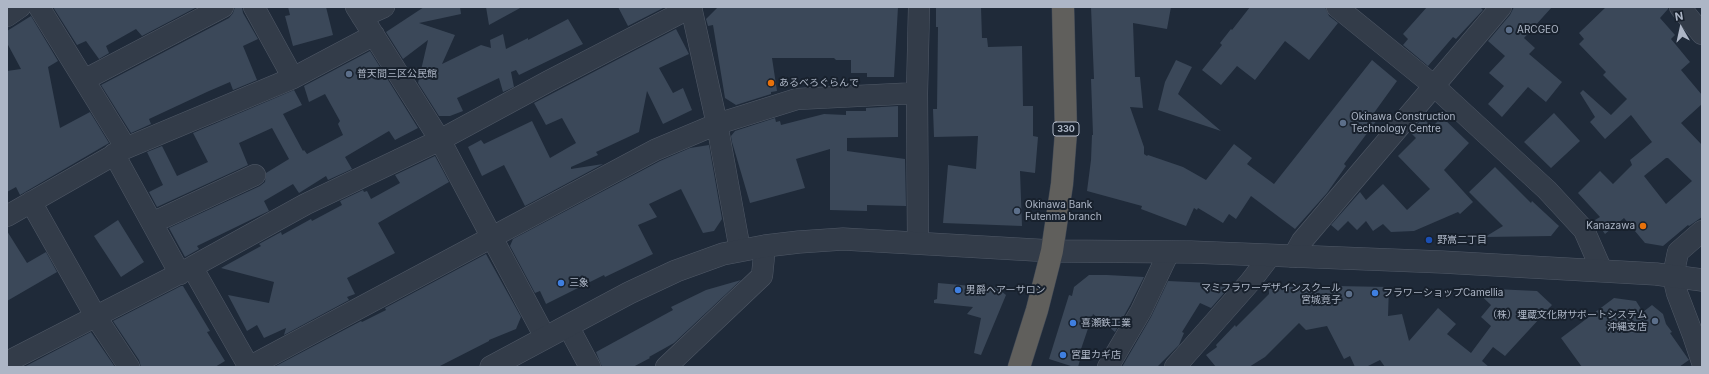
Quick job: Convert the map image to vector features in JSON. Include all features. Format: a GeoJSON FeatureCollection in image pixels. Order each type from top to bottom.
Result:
{"type":"FeatureCollection","features":[{"type":"Feature","properties":{"kind":"highway","name":"330"},"geometry":{"type":"LineString","coordinates":[[1019,367],[1037,310],[1052,251],[1062,184],[1066,132],[1063,7]]}},
{"type":"Feature","properties":{"kind":"street"},"geometry":{"type":"LineString","coordinates":[[7,16],[20,7]]}},
{"type":"Feature","properties":{"kind":"street"},"geometry":{"type":"LineString","coordinates":[[39,7],[84,80],[120,151],[152,223],[186,271],[249,367],[493,238],[655,150],[717,124],[797,99],[917,94]]}},
{"type":"Feature","properties":{"kind":"street"},"geometry":{"type":"LineString","coordinates":[[84,80],[223,7]]}},
{"type":"Feature","properties":{"kind":"street"},"geometry":{"type":"LineString","coordinates":[[254,7],[293,78]]}},
{"type":"Feature","properties":{"kind":"street"},"geometry":{"type":"LineString","coordinates":[[384,7],[359,12],[440,140],[545,337]]}},
{"type":"Feature","properties":{"kind":"street"},"geometry":{"type":"LineString","coordinates":[[7,362],[186,271],[306,204],[440,140],[549,81],[692,7],[717,124],[740,250]]}},
{"type":"Feature","properties":{"kind":"street"},"geometry":{"type":"LineString","coordinates":[[918,243],[917,94],[919,7]]}},
{"type":"Feature","properties":{"kind":"street"},"geometry":{"type":"LineString","coordinates":[[1337,7],[1433,85],[1548,190],[1584,230],[1602,271]]}},
{"type":"Feature","properties":{"kind":"street"},"geometry":{"type":"LineString","coordinates":[[1293,257],[1302,241],[1433,85],[1501,7]]}},
{"type":"Feature","properties":{"kind":"street"},"geometry":{"type":"LineString","coordinates":[[1680,7],[1702,34]]}},
{"type":"Feature","properties":{"kind":"street"},"geometry":{"type":"LineString","coordinates":[[8,215],[120,151],[293,78],[374,35]]}},
{"type":"Feature","properties":{"kind":"street"},"geometry":{"type":"LineString","coordinates":[[152,223],[255,175]]}},
{"type":"Feature","properties":{"kind":"street"},"geometry":{"type":"LineString","coordinates":[[31,202],[96,317],[129,367]]}},
{"type":"Feature","properties":{"kind":"street"},"geometry":{"type":"LineString","coordinates":[[1702,231],[1678,252],[1673,276],[1677,294],[1702,362]]}},
{"type":"Feature","properties":{"kind":"street"},"geometry":{"type":"LineString","coordinates":[[491,367],[629,293],[676,271],[723,254],[740,250],[765,246],[843,239],[1052,251],[1169,252],[1602,271],[1673,276],[1702,280]]}},
{"type":"Feature","properties":{"kind":"street"},"geometry":{"type":"LineString","coordinates":[[666,367],[762,276],[765,246]]}},
{"type":"Feature","properties":{"kind":"street"},"geometry":{"type":"LineString","coordinates":[[1108,367],[1141,311],[1169,252]]}},
{"type":"Feature","properties":{"kind":"street"},"geometry":{"type":"LineString","coordinates":[[1175,367],[1250,282],[1270,256]]}},
{"type":"Feature","properties":{"kind":"street"},"geometry":{"type":"LineString","coordinates":[[568,326],[590,367]]}},
{"type":"Feature","properties":{"kind":"building"},"geometry":{"type":"Polygon","coordinates":[[[53,7],[197,7],[142,36],[136,29],[106,46],[109,53],[99,59],[86,41],[77,45],[53,7]]]}},
{"type":"Feature","properties":{"kind":"building"},"geometry":{"type":"Polygon","coordinates":[[[235,7],[242,7],[243,13],[258,39],[243,46],[257,80],[233,90],[230,82],[149,119],[151,124],[131,133],[101,85],[229,18],[235,7]]]}},
{"type":"Feature","properties":{"kind":"building"},"geometry":{"type":"Polygon","coordinates":[[[288,7],[326,7],[333,35],[293,46],[285,16],[290,15],[288,7]]]}},
{"type":"Feature","properties":{"kind":"building"},"geometry":{"type":"Polygon","coordinates":[[[424,7],[460,7],[461,14],[419,23],[455,35],[442,64],[481,45],[491,48],[490,40],[503,34],[506,49],[528,38],[528,40],[568,19],[583,44],[519,75],[516,70],[511,72],[514,87],[503,92],[499,78],[457,98],[463,111],[450,116],[439,116],[418,83],[428,40],[403,59],[386,32],[424,7]]]}},
{"type":"Feature","properties":{"kind":"building"},"geometry":{"type":"Polygon","coordinates":[[[486,7],[522,7],[489,25],[486,7]]]}},
{"type":"Feature","properties":{"kind":"building"},"geometry":{"type":"Polygon","coordinates":[[[618,7],[665,7],[628,26],[618,7]]]}},
{"type":"Feature","properties":{"kind":"building"},"geometry":{"type":"Polygon","coordinates":[[[718,7],[898,7],[894,77],[867,77],[867,73],[851,73],[851,60],[836,60],[834,58],[772,58],[777,91],[736,105],[725,98],[713,25],[708,26],[706,19],[718,7]]]}},
{"type":"Feature","properties":{"kind":"building"},"geometry":{"type":"Polygon","coordinates":[[[936,7],[981,7],[982,38],[987,38],[988,47],[1022,46],[1023,106],[1033,106],[1033,136],[1038,137],[1035,173],[1020,171],[1022,226],[943,223],[948,165],[976,169],[978,136],[934,137],[933,109],[937,109],[938,27],[936,27],[936,7]]]}},
{"type":"Feature","properties":{"kind":"building"},"geometry":{"type":"Polygon","coordinates":[[[1091,7],[1171,7],[1167,29],[1133,23],[1135,77],[1140,77],[1143,108],[1130,107],[1144,147],[1144,154],[1183,167],[1206,180],[1234,144],[1252,158],[1247,164],[1274,184],[1372,60],[1397,81],[1371,117],[1377,120],[1344,164],[1346,166],[1327,193],[1295,229],[1251,196],[1236,219],[1229,214],[1223,223],[1198,208],[1197,210],[1194,208],[1186,226],[1141,209],[1142,206],[1087,191],[1093,135],[1091,79],[1094,79],[1091,7]]]}},
{"type":"Feature","properties":{"kind":"building"},"geometry":{"type":"Polygon","coordinates":[[[1250,7],[1325,7],[1329,16],[1338,23],[1309,60],[1285,41],[1255,80],[1237,66],[1221,85],[1202,70],[1222,45],[1220,43],[1250,7]]]}},
{"type":"Feature","properties":{"kind":"building"},"geometry":{"type":"Polygon","coordinates":[[[1427,7],[1480,7],[1483,10],[1456,39],[1453,37],[1428,66],[1403,45],[1408,39],[1403,34],[1427,7]]]}},
{"type":"Feature","properties":{"kind":"building"},"geometry":{"type":"Polygon","coordinates":[[[1514,7],[1552,7],[1524,38],[1535,48],[1529,54],[1562,82],[1546,102],[1528,87],[1502,117],[1488,104],[1504,86],[1489,73],[1505,56],[1488,41],[1510,15],[1514,7]]]}},
{"type":"Feature","properties":{"kind":"building"},"geometry":{"type":"Polygon","coordinates":[[[1606,7],[1668,7],[1660,18],[1675,35],[1671,39],[1690,62],[1681,70],[1702,95],[1702,104],[1681,123],[1702,145],[1702,217],[1689,226],[1688,225],[1663,246],[1645,243],[1624,218],[1605,234],[1595,220],[1600,217],[1578,193],[1600,171],[1613,184],[1632,165],[1630,160],[1652,142],[1631,115],[1605,139],[1590,122],[1595,117],[1580,93],[1583,90],[1611,115],[1627,99],[1603,75],[1606,72],[1579,44],[1584,39],[1579,33],[1606,7]],[[1668,158],[1644,176],[1666,204],[1692,181],[1668,158]]]}},
{"type":"Feature","properties":{"kind":"building"},"geometry":{"type":"Polygon","coordinates":[[[31,16],[58,61],[48,67],[60,128],[90,112],[109,143],[20,195],[16,187],[7,192],[7,71],[21,69],[7,43],[7,31],[31,16]]]}},
{"type":"Feature","properties":{"kind":"building"},"geometry":{"type":"Polygon","coordinates":[[[676,29],[689,54],[659,68],[673,93],[683,88],[692,110],[663,124],[647,91],[639,132],[596,152],[598,155],[571,167],[571,169],[603,164],[525,206],[504,165],[482,176],[468,147],[481,140],[484,144],[532,121],[550,158],[576,143],[562,118],[546,125],[534,103],[676,29]]]}},
{"type":"Feature","properties":{"kind":"building"},"geometry":{"type":"Polygon","coordinates":[[[370,51],[418,128],[395,140],[389,131],[345,157],[352,169],[328,180],[326,176],[299,193],[293,184],[264,201],[269,211],[197,246],[199,249],[185,257],[169,228],[260,186],[265,182],[266,173],[289,159],[272,128],[239,143],[248,165],[157,207],[149,192],[163,185],[147,152],[162,146],[177,176],[208,162],[193,133],[294,90],[302,105],[283,114],[303,151],[304,150],[307,154],[343,135],[338,124],[340,121],[325,94],[309,102],[304,86],[370,51]]]}},
{"type":"Feature","properties":{"kind":"building"},"geometry":{"type":"Polygon","coordinates":[[[1176,60],[1192,67],[1178,94],[1221,131],[1158,110],[1165,82],[1176,60]]]}},
{"type":"Feature","properties":{"kind":"building"},"geometry":{"type":"Polygon","coordinates":[[[898,106],[898,137],[847,138],[847,151],[905,159],[906,206],[867,205],[867,211],[830,210],[830,149],[796,159],[805,188],[750,203],[732,142],[731,136],[735,131],[775,118],[776,122],[780,121],[781,125],[824,114],[846,115],[846,111],[866,111],[866,108],[898,106]]]}},
{"type":"Feature","properties":{"kind":"building"},"geometry":{"type":"Polygon","coordinates":[[[1554,113],[1580,141],[1551,168],[1524,142],[1554,113]]]}},
{"type":"Feature","properties":{"kind":"building"},"geometry":{"type":"Polygon","coordinates":[[[1442,117],[1469,143],[1444,170],[1473,202],[1460,214],[1458,212],[1414,231],[1391,232],[1383,224],[1373,231],[1366,221],[1357,230],[1348,221],[1338,231],[1331,225],[1360,192],[1366,200],[1383,184],[1407,210],[1430,189],[1398,156],[1416,138],[1410,132],[1423,118],[1432,127],[1442,117]]]}},
{"type":"Feature","properties":{"kind":"building"},"geometry":{"type":"Polygon","coordinates":[[[709,145],[722,219],[714,231],[703,233],[681,189],[649,204],[657,217],[638,225],[653,254],[605,277],[604,275],[546,304],[540,291],[535,293],[510,246],[513,239],[660,161],[690,148],[709,145]]]}},
{"type":"Feature","properties":{"kind":"building"},"geometry":{"type":"Polygon","coordinates":[[[435,156],[449,182],[378,223],[395,253],[347,278],[355,294],[347,297],[349,300],[284,335],[286,328],[264,338],[257,325],[247,331],[228,295],[269,303],[274,282],[221,268],[261,246],[259,244],[281,232],[282,235],[311,219],[312,221],[342,205],[340,201],[363,190],[364,192],[367,191],[371,199],[400,183],[395,175],[435,156]]]}},
{"type":"Feature","properties":{"kind":"building"},"geometry":{"type":"Polygon","coordinates":[[[1495,167],[1531,203],[1532,201],[1559,226],[1551,236],[1485,237],[1503,226],[1469,192],[1495,167]]]}},
{"type":"Feature","properties":{"kind":"building"},"geometry":{"type":"Polygon","coordinates":[[[118,220],[144,262],[121,277],[94,236],[118,220]]]}},
{"type":"Feature","properties":{"kind":"building"},"geometry":{"type":"Polygon","coordinates":[[[7,231],[27,263],[46,252],[57,272],[7,301],[7,231]]]}},
{"type":"Feature","properties":{"kind":"building"},"geometry":{"type":"Polygon","coordinates":[[[486,254],[521,317],[516,329],[489,340],[438,367],[274,367],[361,321],[362,322],[386,310],[385,308],[486,254]]]}},
{"type":"Feature","properties":{"kind":"building"},"geometry":{"type":"Polygon","coordinates":[[[1089,275],[1144,277],[1115,332],[1093,314],[1080,352],[1082,353],[1078,367],[1074,367],[1049,359],[1069,295],[1072,296],[1074,287],[1089,275]]]}},
{"type":"Feature","properties":{"kind":"building"},"geometry":{"type":"Polygon","coordinates":[[[741,280],[674,343],[633,367],[602,367],[596,352],[673,310],[671,307],[706,290],[741,280]]]}},
{"type":"Feature","properties":{"kind":"building"},"geometry":{"type":"Polygon","coordinates":[[[1168,281],[1232,284],[1211,308],[1200,303],[1182,332],[1184,333],[1179,345],[1157,367],[1122,367],[1151,317],[1168,281]]]}},
{"type":"Feature","properties":{"kind":"building"},"geometry":{"type":"Polygon","coordinates":[[[938,283],[972,286],[971,292],[996,287],[1006,295],[981,355],[974,353],[981,318],[967,314],[973,307],[934,303],[934,300],[937,299],[938,283]]]}},
{"type":"Feature","properties":{"kind":"building"},"geometry":{"type":"Polygon","coordinates":[[[183,286],[210,331],[207,332],[225,361],[215,367],[141,367],[139,360],[113,321],[183,286]]]}},
{"type":"Feature","properties":{"kind":"building"},"geometry":{"type":"Polygon","coordinates":[[[1269,286],[1335,289],[1335,286],[1389,287],[1388,316],[1402,314],[1409,341],[1438,308],[1456,324],[1447,334],[1471,353],[1491,326],[1481,317],[1491,305],[1473,288],[1537,291],[1552,305],[1505,356],[1493,347],[1482,361],[1489,367],[1385,367],[1380,360],[1366,367],[1355,367],[1350,356],[1344,359],[1327,326],[1306,330],[1299,323],[1265,357],[1249,367],[1216,367],[1206,355],[1217,347],[1216,345],[1235,325],[1236,327],[1269,294],[1269,286]]]}},
{"type":"Feature","properties":{"kind":"building"},"geometry":{"type":"Polygon","coordinates":[[[1614,298],[1636,301],[1643,312],[1652,305],[1663,314],[1666,324],[1672,332],[1670,333],[1689,360],[1679,367],[1582,367],[1561,338],[1614,298]]]}},
{"type":"Feature","properties":{"kind":"building"},"geometry":{"type":"Polygon","coordinates":[[[91,332],[115,367],[24,367],[91,332]]]}},
{"type":"Feature","properties":{"kind":"place","name":"ARCGEO"},"geometry":{"type":"Point","coordinates":[1509,30]}},
{"type":"Feature","properties":{"kind":"place","name":"普天間三区公民館"},"geometry":{"type":"Point","coordinates":[349,74]}},
{"type":"Feature","properties":{"kind":"place","name":"あるべろぐらんで"},"geometry":{"type":"Point","coordinates":[771,83]}},
{"type":"Feature","properties":{"kind":"place","name":"Okinawa Construction Technology Centre"},"geometry":{"type":"Point","coordinates":[1343,123]}},
{"type":"Feature","properties":{"kind":"place","name":"Okinawa Bank Futenma branch"},"geometry":{"type":"Point","coordinates":[1017,211]}},
{"type":"Feature","properties":{"kind":"place","name":"Kanazawa"},"geometry":{"type":"Point","coordinates":[1643,226]}},
{"type":"Feature","properties":{"kind":"place","name":"野嵩二丁目"},"geometry":{"type":"Point","coordinates":[1429,240]}},
{"type":"Feature","properties":{"kind":"place","name":"三象"},"geometry":{"type":"Point","coordinates":[561,283]}},
{"type":"Feature","properties":{"kind":"place","name":"男爵ヘアーサロン"},"geometry":{"type":"Point","coordinates":[958,290]}},
{"type":"Feature","properties":{"kind":"place","name":"フラワーショップCamellia"},"geometry":{"type":"Point","coordinates":[1375,293]}},
{"type":"Feature","properties":{"kind":"place","name":"マミフラワーデザインスクール 宮城竟子"},"geometry":{"type":"Point","coordinates":[1349,294]}},
{"type":"Feature","properties":{"kind":"place","name":"（株）埋蔵文化財サポートシステム 沖縄支店"},"geometry":{"type":"Point","coordinates":[1655,321]}},
{"type":"Feature","properties":{"kind":"place","name":"喜瀬鉄工業"},"geometry":{"type":"Point","coordinates":[1073,323]}},
{"type":"Feature","properties":{"kind":"place","name":"宮里カギ店"},"geometry":{"type":"Point","coordinates":[1063,355]}}]}
